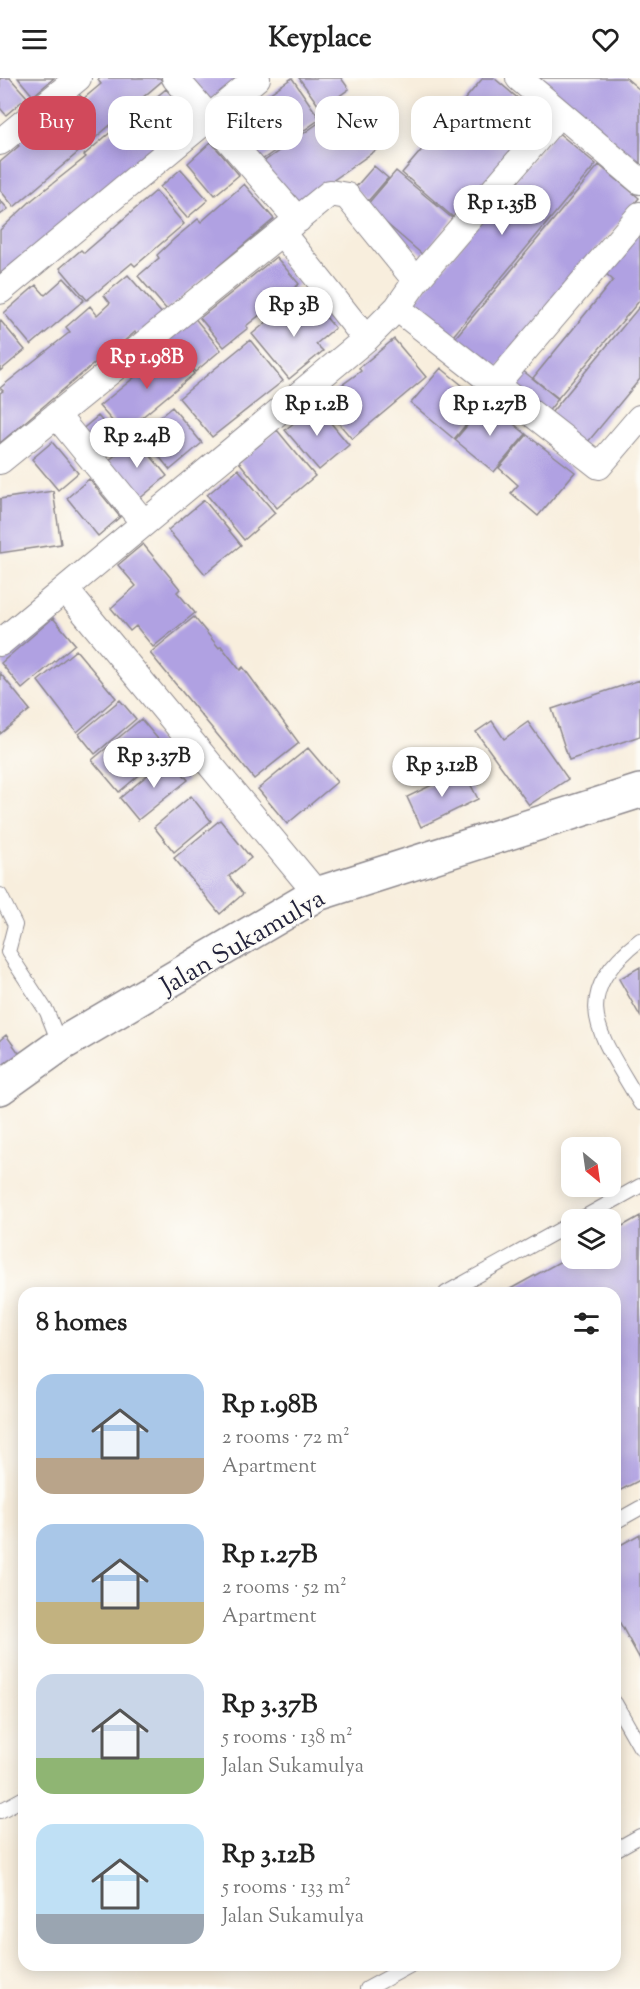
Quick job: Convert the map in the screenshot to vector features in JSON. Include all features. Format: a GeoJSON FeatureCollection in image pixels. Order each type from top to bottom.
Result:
{"type":"FeatureCollection","features":[{"type":"Feature","properties":{"kind":"main road","name":"Jalan Sukamulya"},"geometry":{"type":"LineString","coordinates":[[0,1088],[60,1045],[317,894],[640,791]]}},
{"type":"Feature","properties":{"kind":"street"},"geometry":{"type":"LineString","coordinates":[[175,78],[205,112]]}},
{"type":"Feature","properties":{"kind":"street"},"geometry":{"type":"LineString","coordinates":[[236,96],[257,78]]}},
{"type":"Feature","properties":{"kind":"street"},"geometry":{"type":"LineString","coordinates":[[519,78],[640,181]]}},
{"type":"Feature","properties":{"kind":"street"},"geometry":{"type":"LineString","coordinates":[[0,142],[76,79]]}},
{"type":"Feature","properties":{"kind":"street"},"geometry":{"type":"LineString","coordinates":[[0,291],[205,122]]}},
{"type":"Feature","properties":{"kind":"street"},"geometry":{"type":"LineString","coordinates":[[234,150],[290,226],[366,339]]}},
{"type":"Feature","properties":{"kind":"street"},"geometry":{"type":"LineString","coordinates":[[0,643],[366,339],[397,308],[416,281],[528,150]]}},
{"type":"Feature","properties":{"kind":"street"},"geometry":{"type":"LineString","coordinates":[[0,461],[290,226],[321,197],[330,193],[347,196],[416,281]]}},
{"type":"Feature","properties":{"kind":"street"},"geometry":{"type":"LineString","coordinates":[[495,385],[640,215]]}},
{"type":"Feature","properties":{"kind":"street"},"geometry":{"type":"LineString","coordinates":[[397,308],[599,466],[640,418]]}},
{"type":"Feature","properties":{"kind":"street"},"geometry":{"type":"LineString","coordinates":[[57,416],[144,523]]}},
{"type":"Feature","properties":{"kind":"street"},"geometry":{"type":"LineString","coordinates":[[65,589],[317,894]]}},
{"type":"Feature","properties":{"kind":"lane"},"geometry":{"type":"LineString","coordinates":[[0,895],[15,925],[4,955],[38,995],[60,1045]]}},
{"type":"Feature","properties":{"kind":"lane"},"geometry":{"type":"LineString","coordinates":[[640,940],[623,954],[607,973],[596,993],[595,1013],[599,1031],[640,1103]]}},
{"type":"Feature","properties":{"kind":"lane"},"geometry":{"type":"LineString","coordinates":[[599,1209],[640,1186]]}},
{"type":"Feature","properties":{"kind":"lane"},"geometry":{"type":"LineString","coordinates":[[457,1287],[561,1229]]}},
{"type":"Feature","properties":{"kind":"lane"},"geometry":{"type":"LineString","coordinates":[[621,1519],[640,1508]]}},
{"type":"Feature","properties":{"kind":"lane"},"geometry":{"type":"LineString","coordinates":[[621,1714],[640,1747]]}},
{"type":"Feature","properties":{"kind":"lane"},"geometry":{"type":"LineString","coordinates":[[0,1811],[18,1801]]}},
{"type":"Feature","properties":{"kind":"lane"},"geometry":{"type":"LineString","coordinates":[[621,1847],[640,1836]]}},
{"type":"Feature","properties":{"kind":"lane"},"geometry":{"type":"LineString","coordinates":[[367,1989],[400,1971]]}},
{"type":"Feature","properties":{"kind":"building"},"geometry":{"type":"Polygon","coordinates":[[[0,78],[10,78],[26,96],[18,96],[18,105],[6,115],[0,108],[0,78]]]}},
{"type":"Feature","properties":{"kind":"building"},"geometry":{"type":"Polygon","coordinates":[[[18,78],[54,78],[33,96],[18,78]]]}},
{"type":"Feature","properties":{"kind":"building"},"geometry":{"type":"Polygon","coordinates":[[[101,78],[160,78],[162,81],[144,96],[108,96],[108,127],[96,137],[96,96],[87,96],[101,84],[98,80],[101,78]]]}},
{"type":"Feature","properties":{"kind":"building"},"geometry":{"type":"Polygon","coordinates":[[[186,78],[241,78],[218,96],[205,96],[205,102],[186,78]]]}},
{"type":"Feature","properties":{"kind":"building"},"geometry":{"type":"Polygon","coordinates":[[[292,78],[315,112],[315,123],[303,131],[303,96],[266,96],[292,78]]]}},
{"type":"Feature","properties":{"kind":"building"},"geometry":{"type":"Polygon","coordinates":[[[299,78],[341,78],[349,89],[339,96],[315,96],[315,101],[299,78]]]}},
{"type":"Feature","properties":{"kind":"building"},"geometry":{"type":"Polygon","coordinates":[[[483,78],[494,78],[515,96],[468,96],[483,78]]]}},
{"type":"Feature","properties":{"kind":"building"},"geometry":{"type":"Polygon","coordinates":[[[538,78],[626,78],[640,90],[640,164],[538,78]]]}},
{"type":"Feature","properties":{"kind":"building"},"geometry":{"type":"Polygon","coordinates":[[[166,89],[172,96],[158,96],[166,89]]]}},
{"type":"Feature","properties":{"kind":"building"},"geometry":{"type":"Polygon","coordinates":[[[315,125],[315,150],[376,150],[291,210],[259,165],[280,150],[303,150],[303,134],[315,125]]]}},
{"type":"Feature","properties":{"kind":"building"},"geometry":{"type":"Polygon","coordinates":[[[556,131],[596,164],[448,342],[408,309],[540,150],[552,150],[552,136],[556,131]]]}},
{"type":"Feature","properties":{"kind":"building"},"geometry":{"type":"Polygon","coordinates":[[[108,134],[108,150],[158,150],[0,280],[0,230],[33,199],[86,157],[84,155],[90,150],[96,150],[96,145],[108,134]]]}},
{"type":"Feature","properties":{"kind":"building"},"geometry":{"type":"Polygon","coordinates":[[[18,147],[18,150],[81,150],[14,207],[0,190],[0,162],[18,147]]]}},
{"type":"Feature","properties":{"kind":"building"},"geometry":{"type":"Polygon","coordinates":[[[205,147],[205,150],[218,150],[239,175],[215,195],[188,163],[205,147]]]}},
{"type":"Feature","properties":{"kind":"building"},"geometry":{"type":"Polygon","coordinates":[[[251,150],[276,150],[259,162],[251,150]]]}},
{"type":"Feature","properties":{"kind":"building"},"geometry":{"type":"Polygon","coordinates":[[[422,150],[512,150],[454,218],[402,173],[422,150]]]}},
{"type":"Feature","properties":{"kind":"building"},"geometry":{"type":"Polygon","coordinates":[[[599,165],[639,198],[490,377],[450,344],[599,165]]]}},
{"type":"Feature","properties":{"kind":"building"},"geometry":{"type":"Polygon","coordinates":[[[374,166],[388,178],[368,201],[354,189],[374,166]]]}},
{"type":"Feature","properties":{"kind":"building"},"geometry":{"type":"Polygon","coordinates":[[[181,169],[208,200],[187,218],[160,187],[181,169]]]}},
{"type":"Feature","properties":{"kind":"building"},"geometry":{"type":"Polygon","coordinates":[[[396,171],[453,219],[423,255],[366,206],[396,171]]]}},
{"type":"Feature","properties":{"kind":"building"},"geometry":{"type":"Polygon","coordinates":[[[244,184],[274,219],[167,310],[138,276],[159,258],[157,255],[174,239],[198,219],[201,222],[244,184]]]}},
{"type":"Feature","properties":{"kind":"building"},"geometry":{"type":"Polygon","coordinates":[[[156,191],[184,224],[135,266],[132,263],[87,300],[60,268],[81,250],[84,253],[156,191]]]}},
{"type":"Feature","properties":{"kind":"building"},"geometry":{"type":"Polygon","coordinates":[[[0,200],[8,209],[0,215],[0,200]]]}},
{"type":"Feature","properties":{"kind":"building"},"geometry":{"type":"Polygon","coordinates":[[[635,232],[640,236],[640,300],[558,398],[533,378],[613,280],[603,271],[635,232]]]}},
{"type":"Feature","properties":{"kind":"building"},"geometry":{"type":"Polygon","coordinates":[[[276,257],[299,284],[246,326],[248,328],[224,347],[200,318],[276,257]]]}},
{"type":"Feature","properties":{"kind":"building"},"geometry":{"type":"Polygon","coordinates":[[[128,275],[164,316],[139,336],[135,332],[97,364],[96,362],[0,443],[0,393],[3,391],[0,388],[70,332],[66,327],[90,306],[97,315],[110,303],[104,295],[128,275]]]}},
{"type":"Feature","properties":{"kind":"building"},"geometry":{"type":"Polygon","coordinates":[[[64,278],[84,300],[31,345],[4,313],[36,285],[45,295],[64,278]]]}},
{"type":"Feature","properties":{"kind":"building"},"geometry":{"type":"Polygon","coordinates":[[[314,303],[335,328],[316,344],[323,351],[289,379],[252,334],[286,306],[295,318],[314,303]]]}},
{"type":"Feature","properties":{"kind":"building"},"geometry":{"type":"Polygon","coordinates":[[[640,306],[640,379],[582,449],[546,419],[640,306]]]}},
{"type":"Feature","properties":{"kind":"building"},"geometry":{"type":"Polygon","coordinates":[[[193,316],[221,350],[195,372],[167,337],[193,316]]]}},
{"type":"Feature","properties":{"kind":"building"},"geometry":{"type":"Polygon","coordinates":[[[0,320],[25,350],[0,371],[0,320]]]}},
{"type":"Feature","properties":{"kind":"building"},"geometry":{"type":"Polygon","coordinates":[[[394,339],[426,377],[352,439],[320,401],[361,371],[359,368],[394,339]]]}},
{"type":"Feature","properties":{"kind":"building"},"geometry":{"type":"Polygon","coordinates":[[[250,340],[283,381],[212,437],[179,398],[250,340]]]}},
{"type":"Feature","properties":{"kind":"building"},"geometry":{"type":"Polygon","coordinates":[[[172,347],[194,374],[123,433],[99,406],[172,347]]]}},
{"type":"Feature","properties":{"kind":"building"},"geometry":{"type":"Polygon","coordinates":[[[441,368],[484,403],[454,439],[411,403],[441,368]]]}},
{"type":"Feature","properties":{"kind":"building"},"geometry":{"type":"Polygon","coordinates":[[[522,370],[558,399],[543,418],[507,389],[522,370]]]}},
{"type":"Feature","properties":{"kind":"building"},"geometry":{"type":"Polygon","coordinates":[[[487,402],[526,434],[494,472],[455,440],[487,402]]]}},
{"type":"Feature","properties":{"kind":"building"},"geometry":{"type":"Polygon","coordinates":[[[316,405],[349,445],[319,470],[285,430],[316,405]]]}},
{"type":"Feature","properties":{"kind":"building"},"geometry":{"type":"Polygon","coordinates":[[[172,407],[202,443],[170,470],[140,433],[172,407]]]}},
{"type":"Feature","properties":{"kind":"building"},"geometry":{"type":"Polygon","coordinates":[[[98,416],[121,443],[103,458],[80,431],[98,416]]]}},
{"type":"Feature","properties":{"kind":"building"},"geometry":{"type":"Polygon","coordinates":[[[277,430],[315,476],[277,508],[239,462],[277,430]]]}},
{"type":"Feature","properties":{"kind":"building"},"geometry":{"type":"Polygon","coordinates":[[[527,435],[575,472],[538,516],[511,493],[518,485],[499,468],[527,435]]]}},
{"type":"Feature","properties":{"kind":"building"},"geometry":{"type":"Polygon","coordinates":[[[136,438],[167,476],[138,500],[107,462],[136,438]]]}},
{"type":"Feature","properties":{"kind":"building"},"geometry":{"type":"Polygon","coordinates":[[[52,442],[78,473],[58,490],[32,459],[52,442]]]}},
{"type":"Feature","properties":{"kind":"building"},"geometry":{"type":"Polygon","coordinates":[[[238,469],[275,513],[244,540],[207,495],[238,469]]]}},
{"type":"Feature","properties":{"kind":"building"},"geometry":{"type":"Polygon","coordinates":[[[89,479],[120,517],[98,536],[67,498],[89,479]]]}},
{"type":"Feature","properties":{"kind":"building"},"geometry":{"type":"Polygon","coordinates":[[[53,491],[61,544],[0,553],[0,499],[53,491]]]}},
{"type":"Feature","properties":{"kind":"building"},"geometry":{"type":"Polygon","coordinates":[[[204,500],[241,545],[205,574],[168,530],[204,500]]]}},
{"type":"Feature","properties":{"kind":"building"},"geometry":{"type":"Polygon","coordinates":[[[143,544],[180,589],[177,592],[195,613],[153,647],[136,626],[130,631],[111,608],[136,586],[118,565],[143,544]]]}},
{"type":"Feature","properties":{"kind":"building"},"geometry":{"type":"Polygon","coordinates":[[[194,617],[240,670],[243,667],[299,743],[254,779],[150,653],[194,617]]]}},
{"type":"Feature","properties":{"kind":"building"},"geometry":{"type":"Polygon","coordinates":[[[53,618],[75,644],[22,689],[1,663],[53,618]]]}},
{"type":"Feature","properties":{"kind":"building"},"geometry":{"type":"Polygon","coordinates":[[[76,650],[116,698],[77,732],[38,681],[76,650]]]}},
{"type":"Feature","properties":{"kind":"building"},"geometry":{"type":"Polygon","coordinates":[[[0,673],[30,710],[0,734],[0,673]]]}},
{"type":"Feature","properties":{"kind":"building"},"geometry":{"type":"Polygon","coordinates":[[[640,680],[640,736],[569,760],[552,709],[640,680]]]}},
{"type":"Feature","properties":{"kind":"building"},"geometry":{"type":"Polygon","coordinates":[[[120,700],[136,719],[95,754],[79,734],[120,700]]]}},
{"type":"Feature","properties":{"kind":"building"},"geometry":{"type":"Polygon","coordinates":[[[141,719],[168,751],[119,792],[92,760],[141,719]]]}},
{"type":"Feature","properties":{"kind":"building"},"geometry":{"type":"Polygon","coordinates":[[[492,721],[504,739],[528,722],[568,779],[529,805],[476,732],[492,721]]]}},
{"type":"Feature","properties":{"kind":"building"},"geometry":{"type":"Polygon","coordinates":[[[308,748],[337,782],[287,824],[258,789],[308,748]]]}},
{"type":"Feature","properties":{"kind":"building"},"geometry":{"type":"Polygon","coordinates":[[[169,757],[188,780],[138,820],[120,798],[169,757]]]}},
{"type":"Feature","properties":{"kind":"building"},"geometry":{"type":"Polygon","coordinates":[[[463,770],[478,799],[421,827],[407,797],[463,770]]]}},
{"type":"Feature","properties":{"kind":"building"},"geometry":{"type":"Polygon","coordinates":[[[191,796],[211,821],[174,852],[154,827],[191,796]]]}},
{"type":"Feature","properties":{"kind":"building"},"geometry":{"type":"Polygon","coordinates":[[[220,820],[251,858],[229,876],[243,894],[220,914],[174,858],[220,820]]]}},
{"type":"Feature","properties":{"kind":"building"},"geometry":{"type":"Polygon","coordinates":[[[640,967],[640,1016],[619,979],[640,967]]]}},
{"type":"Feature","properties":{"kind":"building"},"geometry":{"type":"Polygon","coordinates":[[[6,1035],[21,1056],[0,1070],[0,1040],[6,1035]]]}},
{"type":"Feature","properties":{"kind":"building"},"geometry":{"type":"Polygon","coordinates":[[[640,1216],[640,1480],[621,1490],[621,1287],[514,1287],[561,1261],[561,1269],[621,1269],[621,1227],[640,1216]]]}},
{"type":"Feature","properties":{"kind":"building"},"geometry":{"type":"Polygon","coordinates":[[[640,1534],[640,1659],[621,1625],[621,1545],[640,1534]]]}}]}
